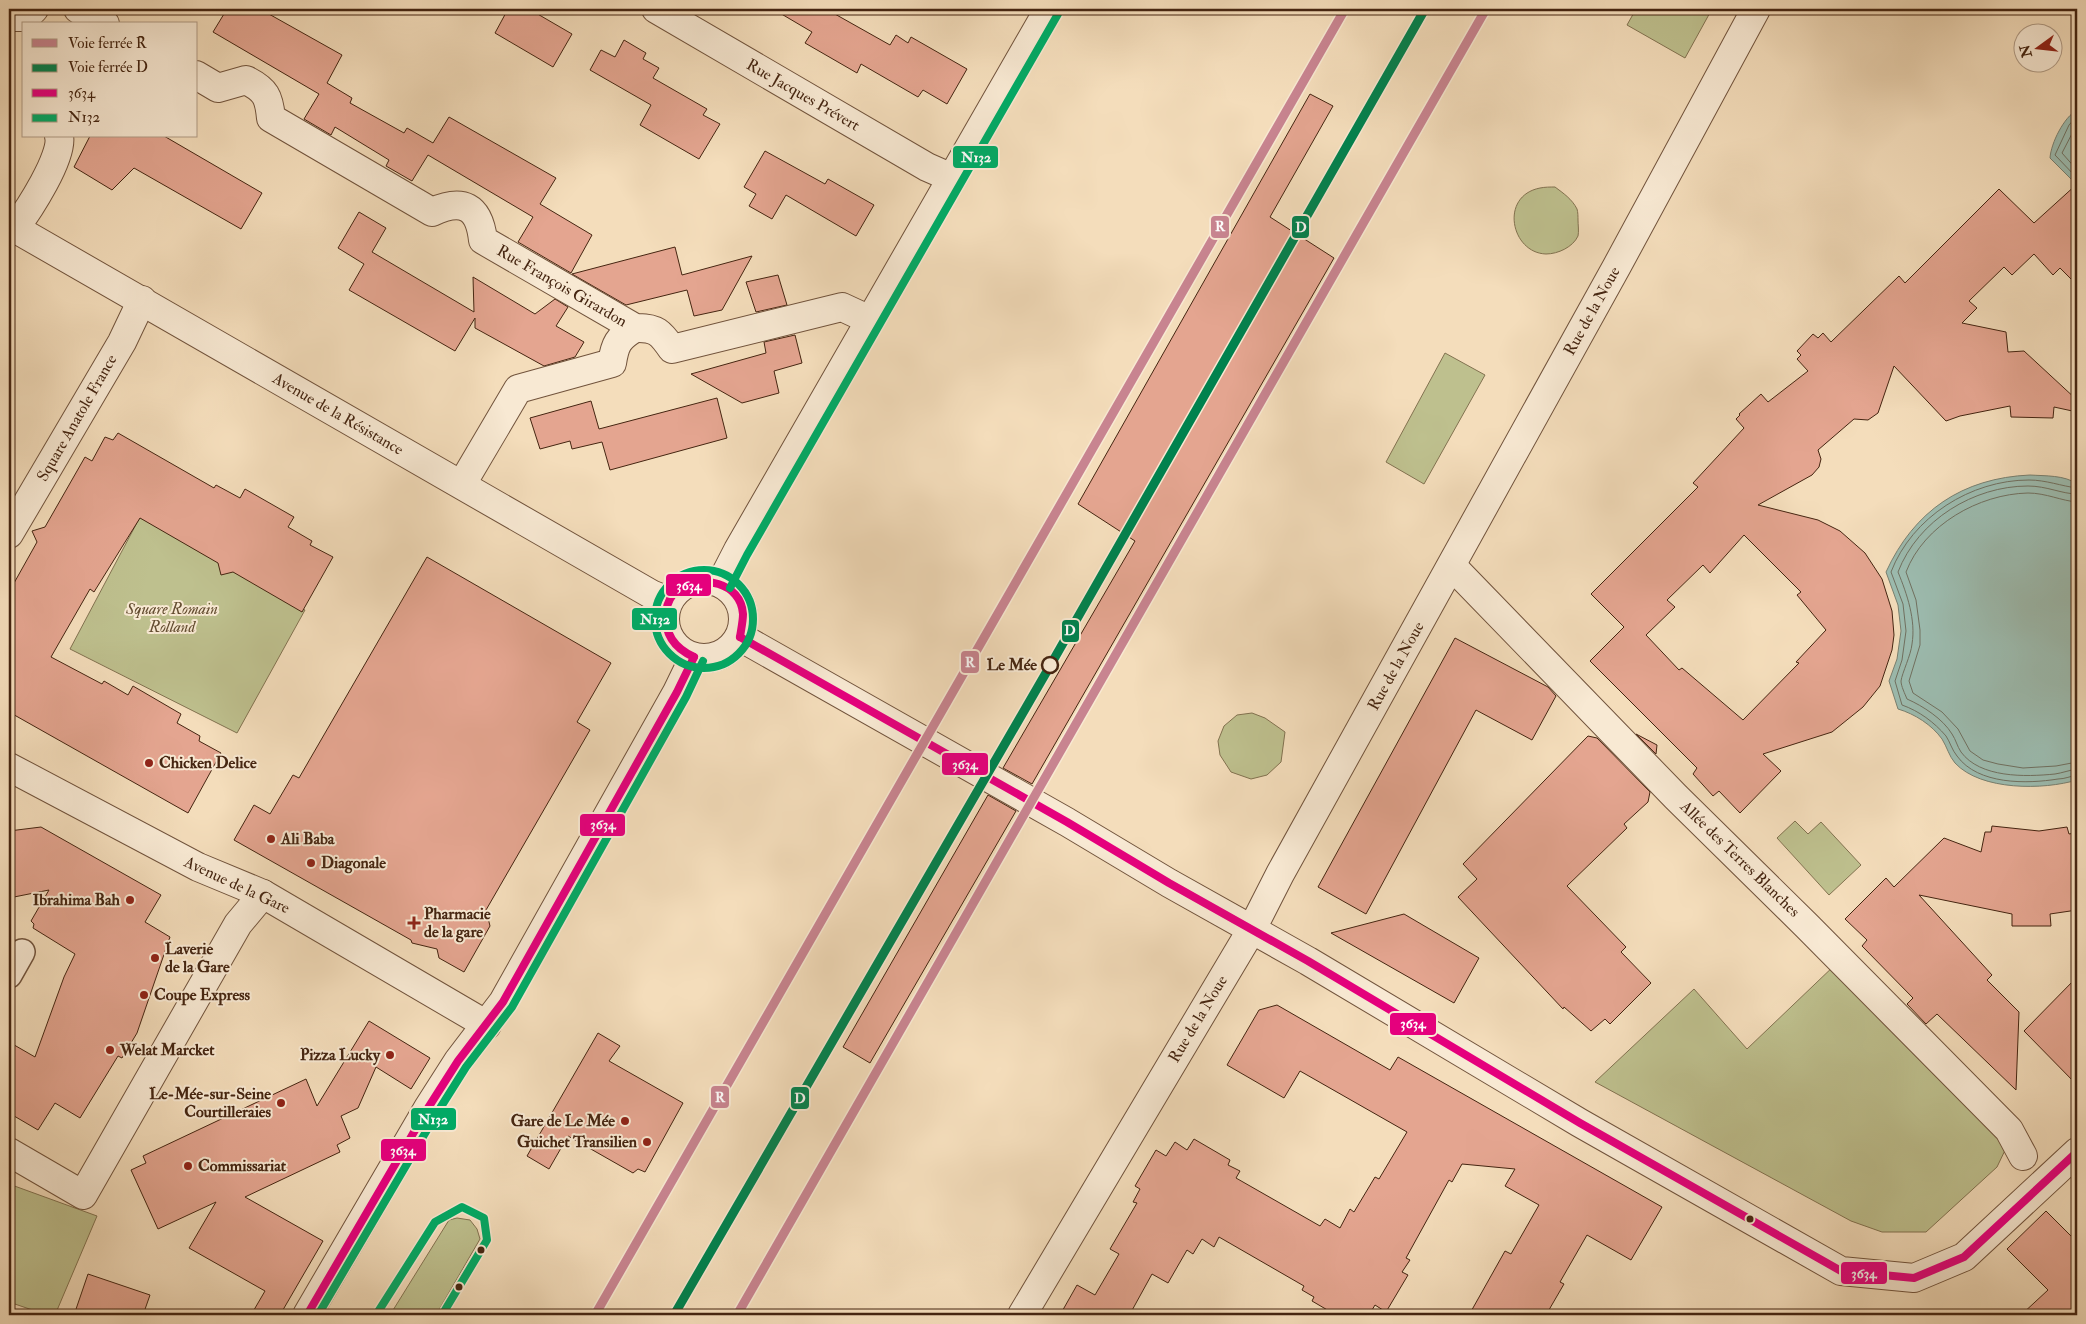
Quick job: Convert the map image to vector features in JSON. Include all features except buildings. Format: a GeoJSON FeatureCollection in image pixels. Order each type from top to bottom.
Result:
{"type":"FeatureCollection","features":[{"type":"Feature","properties":{"kind":"street"},"geometry":{"type":"LineString","coordinates":[[78,9],[101,22]]}},
{"type":"Feature","properties":{"kind":"street","name":"Rue Jacques Prévert"},"geometry":{"type":"LineString","coordinates":[[656,9],[927,166],[952,178]]}},
{"type":"Feature","properties":{"kind":"street"},"geometry":{"type":"LineString","coordinates":[[721,583],[738,550],[1049,9]]}},
{"type":"Feature","properties":{"kind":"street","name":"Rue de la Noue"},"geometry":{"type":"LineString","coordinates":[[1022,1315],[1252,929],[1756,9]]}},
{"type":"Feature","properties":{"kind":"street","name":"Rue François Girardon"},"geometry":{"type":"LineString","coordinates":[[198,77],[218,88],[246,80],[255,85],[264,92],[269,102],[271,118],[432,212],[447,205],[461,205],[474,212],[481,225],[483,240],[635,328],[650,327],[663,336],[672,350],[842,307],[870,320]]}},
{"type":"Feature","properties":{"kind":"street"},"geometry":{"type":"LineString","coordinates":[[12,227],[55,163],[61,143],[60,138]]}},
{"type":"Feature","properties":{"kind":"street","name":"Avenue de la Résistance"},"geometry":{"type":"LineString","coordinates":[[12,227],[651,594],[668,600]]}},
{"type":"Feature","properties":{"kind":"street","name":"Square Anatole France"},"geometry":{"type":"LineString","coordinates":[[9,534],[122,342],[142,300]]}},
{"type":"Feature","properties":{"kind":"street"},"geometry":{"type":"LineString","coordinates":[[462,484],[518,389],[612,364],[614,348],[622,336],[635,328]]}},
{"type":"Feature","properties":{"kind":"street","name":"Allée des Terres Blanches"},"geometry":{"type":"LineString","coordinates":[[1452,566],[1662,783],[1808,926],[2009,1130],[2023,1156]]}},
{"type":"Feature","properties":{"kind":"street"},"geometry":{"type":"LineString","coordinates":[[710,580],[721,583],[732,590],[740,600],[744,625],[740,637],[732,648],[720,656],[708,659],[694,658],[682,652],[667,633],[665,622],[668,600],[688,583],[710,580]]}},
{"type":"Feature","properties":{"kind":"street"},"geometry":{"type":"LineString","coordinates":[[740,637],[1067,822],[1580,1123],[1841,1271],[1914,1278],[1964,1257],[2077,1154]]}},
{"type":"Feature","properties":{"kind":"street"},"geometry":{"type":"LineString","coordinates":[[307,1315],[428,1108],[458,1061],[503,1002],[694,658]]}},
{"type":"Feature","properties":{"kind":"street","name":"Avenue de la Gare"},"geometry":{"type":"LineString","coordinates":[[9,767],[198,867],[263,894],[487,1025]]}},
{"type":"Feature","properties":{"kind":"street"},"geometry":{"type":"LineString","coordinates":[[9,1152],[83,1195],[238,924],[263,894]]}},
{"type":"Feature","properties":{"kind":"street"},"geometry":{"type":"LineString","coordinates":[[9,975],[22,952]]}},
{"type":"Feature","properties":{"kind":"green space"},"geometry":{"type":"Polygon","coordinates":[[[1636,9],[1712,9],[1685,58],[1627,25],[1636,9]]]}},
{"type":"Feature","properties":{"kind":"green space"},"geometry":{"type":"Polygon","coordinates":[[[1555,187],[1570,199],[1577,209],[1578,236],[1565,249],[1546,254],[1534,251],[1518,235],[1514,224],[1515,212],[1519,202],[1527,193],[1540,188],[1555,187]]]}},
{"type":"Feature","properties":{"kind":"green space"},"geometry":{"type":"Polygon","coordinates":[[[1445,353],[1485,375],[1424,484],[1386,462],[1445,353]]]}},
{"type":"Feature","properties":{"kind":"green space","name":"Square Romain Rolland"},"geometry":{"type":"Polygon","coordinates":[[[140,517],[305,610],[237,733],[70,649],[140,517]]]}},
{"type":"Feature","properties":{"kind":"green space"},"geometry":{"type":"Polygon","coordinates":[[[1252,713],[1265,718],[1285,732],[1281,762],[1267,775],[1251,779],[1231,772],[1220,755],[1218,741],[1224,726],[1237,715],[1252,713]]]}},
{"type":"Feature","properties":{"kind":"green space"},"geometry":{"type":"Polygon","coordinates":[[[1795,821],[1808,834],[1821,822],[1861,865],[1829,895],[1777,838],[1795,821]]]}},
{"type":"Feature","properties":{"kind":"green space"},"geometry":{"type":"Polygon","coordinates":[[[1837,963],[2008,1144],[1997,1167],[1926,1232],[1882,1232],[1851,1221],[1595,1082],[1694,989],[1747,1049],[1837,963]]]}},
{"type":"Feature","properties":{"kind":"green space"},"geometry":{"type":"Polygon","coordinates":[[[9,1184],[97,1216],[55,1315],[47,1315],[9,1302],[9,1184]]]}},
{"type":"Feature","properties":{"kind":"green space"},"geometry":{"type":"Polygon","coordinates":[[[457,1218],[470,1220],[477,1229],[480,1239],[436,1315],[390,1315],[449,1220],[457,1218]]]}},
{"type":"Feature","properties":{"kind":"water"},"geometry":{"type":"Polygon","coordinates":[[[2077,110],[2077,185],[2050,158],[2059,131],[2067,118],[2077,110]]]}},
{"type":"Feature","properties":{"kind":"water"},"geometry":{"type":"Polygon","coordinates":[[[2030,475],[2061,477],[2077,484],[2077,780],[2048,786],[2013,786],[1980,779],[1966,772],[1955,763],[1942,739],[1933,729],[1917,717],[1898,709],[1889,681],[1897,659],[1901,631],[1898,605],[1886,572],[1897,550],[1926,515],[1962,491],[1983,483],[2030,475]]]}},
{"type":"Feature","properties":{"kind":"rail line","name":"R"},"geometry":{"type":"LineString","coordinates":[[595,1315],[1345,9]]}},
{"type":"Feature","properties":{"kind":"rail line","name":"D"},"geometry":{"type":"LineString","coordinates":[[674,1315],[1050,666],[1425,9]]}},
{"type":"Feature","properties":{"kind":"rail line","name":"R"},"geometry":{"type":"LineString","coordinates":[[737,1315],[1486,9]]}},
{"type":"Feature","properties":{"kind":"transit line","name":"N132"},"geometry":{"type":"LineString","coordinates":[[730,588],[747,555],[1058,14]]}},
{"type":"Feature","properties":{"kind":"transit line","name":"N132"},"geometry":{"type":"LineString","coordinates":[[704,570],[723,573],[739,584],[750,600],[753,619],[750,638],[739,654],[723,665],[704,668],[685,665],[669,654],[658,638],[655,619],[658,600],[669,584],[685,573],[704,570]]}},
{"type":"Feature","properties":{"kind":"transit line","name":"3634"},"geometry":{"type":"LineString","coordinates":[[694,657],[676,645],[669,634],[666,620],[668,603],[671,597],[687,585],[708,582],[728,588],[735,594],[741,603],[743,614],[740,637]]}},
{"type":"Feature","properties":{"kind":"transit line","name":"3634"},"geometry":{"type":"LineString","coordinates":[[740,637],[1067,822],[1169,883],[1308,961],[1580,1123],[1841,1271],[1914,1278],[1964,1257],[2077,1152]]}},
{"type":"Feature","properties":{"kind":"transit line","name":"3634"},"geometry":{"type":"LineString","coordinates":[[307,1315],[428,1108],[458,1061],[503,1002],[677,692],[694,657]]}},
{"type":"Feature","properties":{"kind":"transit line","name":"N132"},"geometry":{"type":"LineString","coordinates":[[318,1315],[437,1113],[466,1067],[512,1007],[686,697],[703,661]]}},
{"type":"Feature","properties":{"kind":"transit line","name":"N132"},"geometry":{"type":"LineString","coordinates":[[376,1315],[435,1222],[462,1207],[484,1218],[487,1240],[445,1310]]}},
{"type":"Feature","properties":{"kind":"place","name":"Le Mée"},"geometry":{"type":"Point","coordinates":[1050,665]}},
{"type":"Feature","properties":{"kind":"place","name":"Chicken Delice"},"geometry":{"type":"Point","coordinates":[149,763]}},
{"type":"Feature","properties":{"kind":"place","name":"Ali Baba"},"geometry":{"type":"Point","coordinates":[271,839]}},
{"type":"Feature","properties":{"kind":"place","name":"Diagonale"},"geometry":{"type":"Point","coordinates":[311,863]}},
{"type":"Feature","properties":{"kind":"place","name":"Ibrahima Bah"},"geometry":{"type":"Point","coordinates":[130,900]}},
{"type":"Feature","properties":{"kind":"place","name":"Pharmacie de la gare"},"geometry":{"type":"Point","coordinates":[414,923]}},
{"type":"Feature","properties":{"kind":"place","name":"Laverie de la Gare"},"geometry":{"type":"Point","coordinates":[155,958]}},
{"type":"Feature","properties":{"kind":"place","name":"Coupe Express"},"geometry":{"type":"Point","coordinates":[144,995]}},
{"type":"Feature","properties":{"kind":"place","name":"Welat Marcket"},"geometry":{"type":"Point","coordinates":[110,1050]}},
{"type":"Feature","properties":{"kind":"place","name":"Pizza Lucky"},"geometry":{"type":"Point","coordinates":[390,1055]}},
{"type":"Feature","properties":{"kind":"place","name":"Le-Mée-sur-Seine Courtilleraies"},"geometry":{"type":"Point","coordinates":[281,1103]}},
{"type":"Feature","properties":{"kind":"place","name":"Gare de Le Mée"},"geometry":{"type":"Point","coordinates":[625,1121]}},
{"type":"Feature","properties":{"kind":"place","name":"Guichet Transilien"},"geometry":{"type":"Point","coordinates":[647,1142]}},
{"type":"Feature","properties":{"kind":"place","name":"Commissariat"},"geometry":{"type":"Point","coordinates":[188,1166]}}]}
